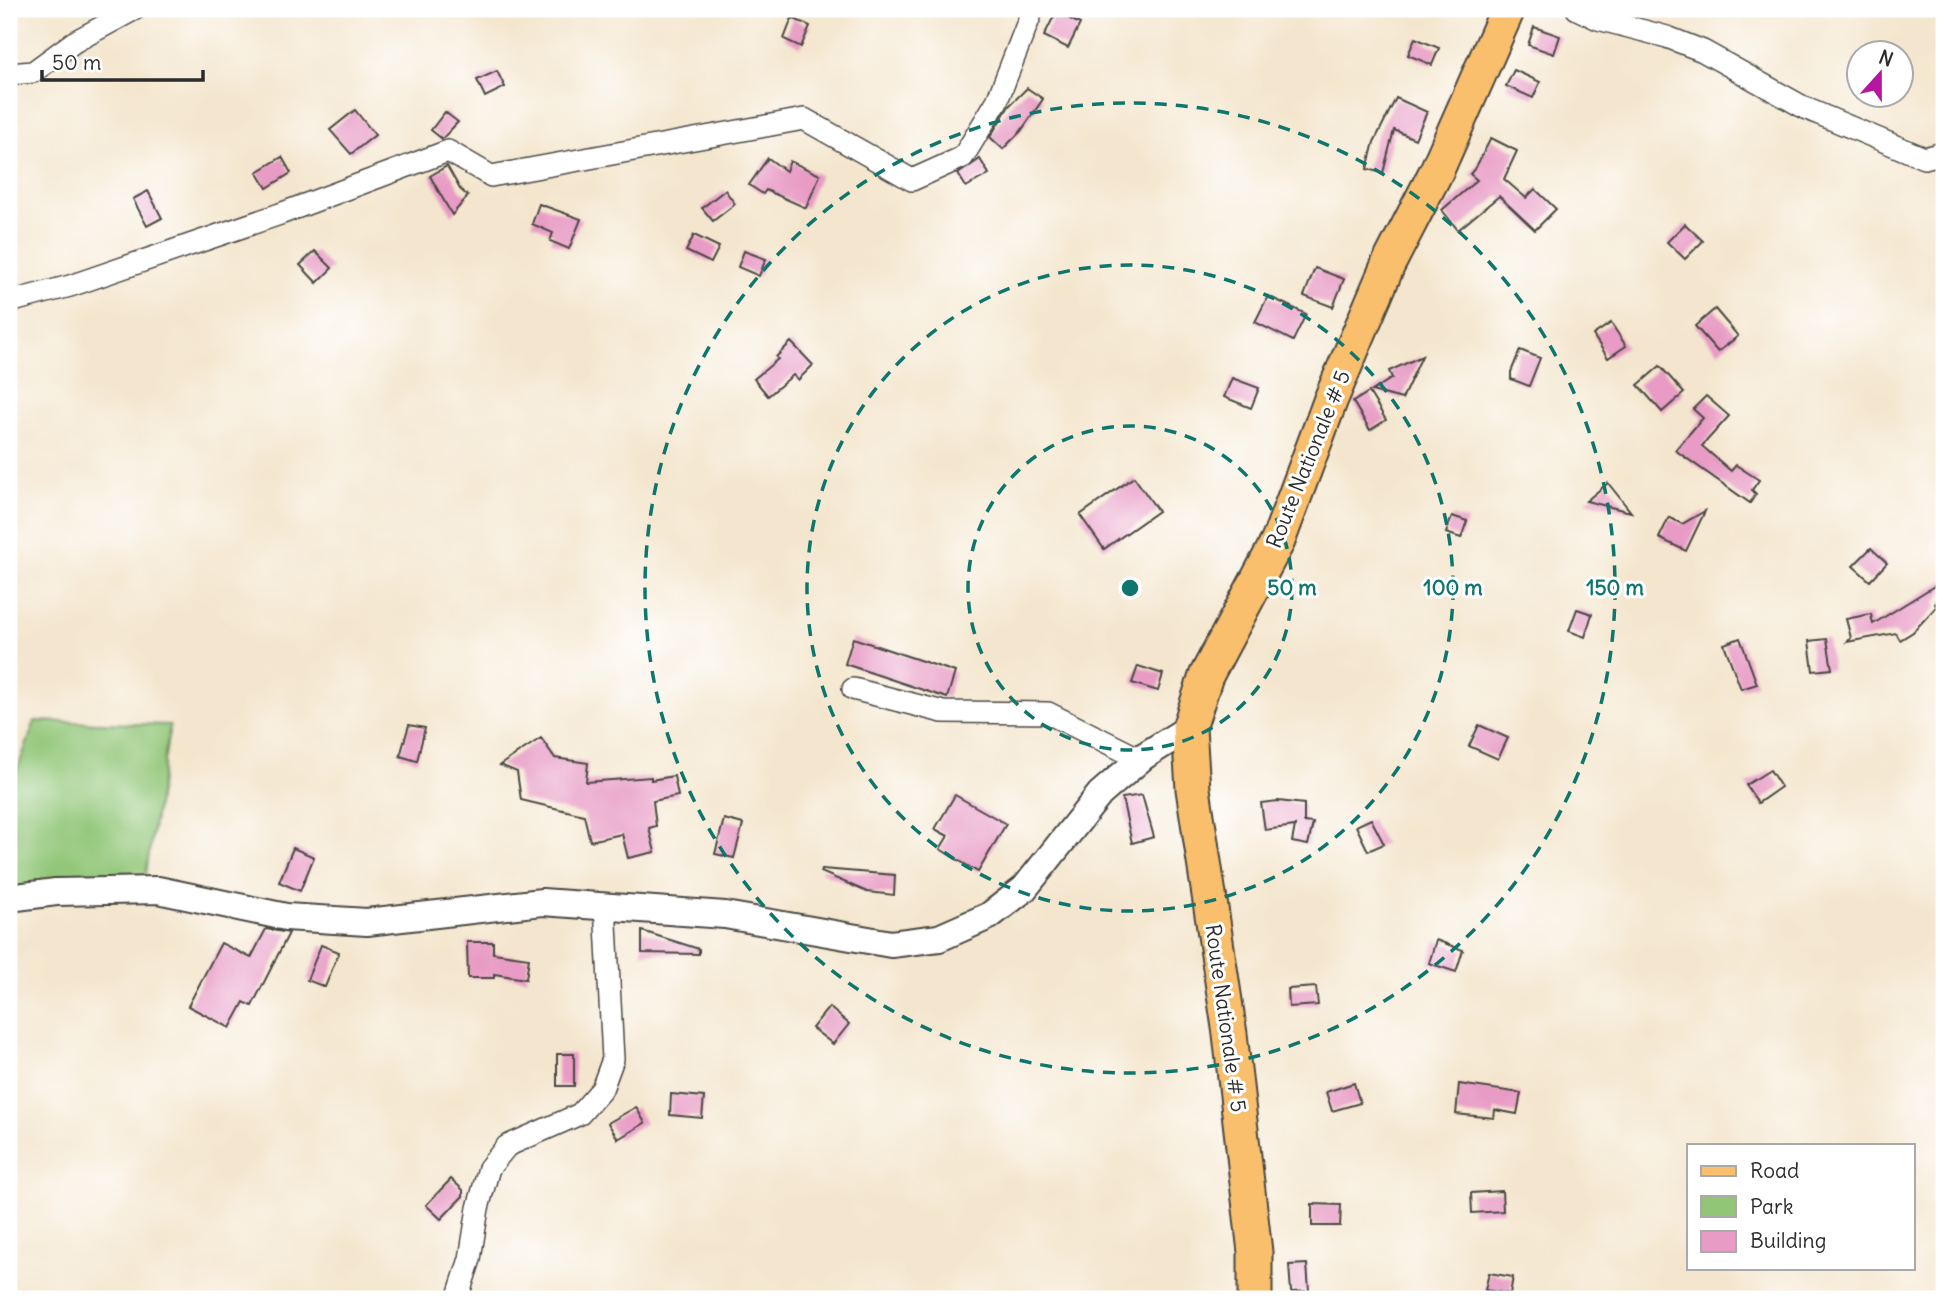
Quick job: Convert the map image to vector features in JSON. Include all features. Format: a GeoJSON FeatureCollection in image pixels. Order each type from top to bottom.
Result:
{"type":"FeatureCollection","features":[{"type":"Feature","properties":{"kind":"main road","name":"Route Nationale # 5"},"geometry":{"type":"LineString","coordinates":[[1255,1299],[1255,1252],[1232,1048],[1193,789],[1189,728],[1206,676],[1278,541],[1331,399],[1388,265],[1437,170],[1508,9]]}},
{"type":"Feature","properties":{"kind":"street"},"geometry":{"type":"LineString","coordinates":[[9,74],[33,72],[74,42],[135,9]]}},
{"type":"Feature","properties":{"kind":"street"},"geometry":{"type":"LineString","coordinates":[[9,302],[70,286],[254,223],[448,151],[491,176],[804,119],[912,180],[963,157],[997,102],[1033,9]]}},
{"type":"Feature","properties":{"kind":"street"},"geometry":{"type":"LineString","coordinates":[[1577,9],[1598,19],[1667,37],[1703,51],[1805,108],[1924,158],[1944,153]]}},
{"type":"Feature","properties":{"kind":"street"},"geometry":{"type":"LineString","coordinates":[[853,689],[943,712],[1048,713],[1140,759]]}},
{"type":"Feature","properties":{"kind":"street"},"geometry":{"type":"LineString","coordinates":[[9,898],[56,892],[158,890],[286,917],[367,922],[542,902],[725,915],[891,943],[939,938],[989,916],[1024,889],[1100,794],[1140,759],[1189,728]]}},
{"type":"Feature","properties":{"kind":"street"},"geometry":{"type":"LineString","coordinates":[[457,1299],[470,1259],[478,1208],[489,1168],[508,1146],[580,1114],[601,1089],[613,1059],[605,905]]}},
{"type":"Feature","properties":{"kind":"green space"},"geometry":{"type":"Polygon","coordinates":[[[35,721],[170,725],[145,879],[9,892],[9,793],[35,721]]]}},
{"type":"Feature","properties":{"kind":"building"},"geometry":{"type":"Polygon","coordinates":[[[1056,12],[1080,24],[1068,48],[1044,36],[1056,12]]]}},
{"type":"Feature","properties":{"kind":"building"},"geometry":{"type":"Polygon","coordinates":[[[792,18],[810,26],[801,47],[784,39],[792,18]]]}},
{"type":"Feature","properties":{"kind":"building"},"geometry":{"type":"Polygon","coordinates":[[[1534,27],[1560,36],[1554,54],[1528,45],[1534,27]]]}},
{"type":"Feature","properties":{"kind":"building"},"geometry":{"type":"Polygon","coordinates":[[[1415,38],[1439,48],[1432,65],[1408,55],[1415,38]]]}},
{"type":"Feature","properties":{"kind":"building"},"geometry":{"type":"Polygon","coordinates":[[[1514,70],[1540,82],[1533,98],[1506,86],[1514,70]]]}},
{"type":"Feature","properties":{"kind":"building"},"geometry":{"type":"Polygon","coordinates":[[[497,71],[505,87],[485,97],[477,80],[497,71]]]}},
{"type":"Feature","properties":{"kind":"building"},"geometry":{"type":"Polygon","coordinates":[[[1027,88],[1043,99],[1021,131],[1003,149],[990,137],[1009,106],[1027,88]]]}},
{"type":"Feature","properties":{"kind":"building"},"geometry":{"type":"Polygon","coordinates":[[[1396,98],[1427,112],[1415,139],[1394,130],[1383,173],[1367,169],[1374,142],[1396,98]]]}},
{"type":"Feature","properties":{"kind":"building"},"geometry":{"type":"Polygon","coordinates":[[[355,110],[375,135],[351,154],[330,130],[355,110]]]}},
{"type":"Feature","properties":{"kind":"building"},"geometry":{"type":"Polygon","coordinates":[[[445,112],[458,122],[442,139],[431,130],[445,112]]]}},
{"type":"Feature","properties":{"kind":"building"},"geometry":{"type":"Polygon","coordinates":[[[1491,138],[1517,151],[1504,179],[1526,198],[1535,189],[1556,209],[1535,230],[1499,196],[1458,230],[1442,210],[1477,180],[1470,174],[1491,138]]]}},
{"type":"Feature","properties":{"kind":"building"},"geometry":{"type":"Polygon","coordinates":[[[282,157],[291,173],[267,188],[257,172],[282,157]]]}},
{"type":"Feature","properties":{"kind":"building"},"geometry":{"type":"Polygon","coordinates":[[[768,158],[786,171],[790,161],[820,175],[806,208],[766,190],[763,194],[749,185],[768,158]]]}},
{"type":"Feature","properties":{"kind":"building"},"geometry":{"type":"Polygon","coordinates":[[[980,159],[989,174],[966,187],[958,174],[980,159]]]}},
{"type":"Feature","properties":{"kind":"building"},"geometry":{"type":"Polygon","coordinates":[[[447,166],[460,189],[468,196],[452,215],[430,176],[447,166]]]}},
{"type":"Feature","properties":{"kind":"building"},"geometry":{"type":"Polygon","coordinates":[[[725,190],[735,204],[713,221],[702,208],[725,190]]]}},
{"type":"Feature","properties":{"kind":"building"},"geometry":{"type":"Polygon","coordinates":[[[148,191],[162,218],[147,226],[133,199],[148,191]]]}},
{"type":"Feature","properties":{"kind":"building"},"geometry":{"type":"Polygon","coordinates":[[[539,204],[581,219],[569,249],[550,241],[553,233],[532,224],[539,204]]]}},
{"type":"Feature","properties":{"kind":"building"},"geometry":{"type":"Polygon","coordinates":[[[1685,224],[1703,241],[1685,259],[1667,242],[1685,224]]]}},
{"type":"Feature","properties":{"kind":"building"},"geometry":{"type":"Polygon","coordinates":[[[694,235],[719,247],[711,263],[686,251],[694,235]]]}},
{"type":"Feature","properties":{"kind":"building"},"geometry":{"type":"Polygon","coordinates":[[[315,251],[332,268],[317,283],[300,265],[315,251]]]}},
{"type":"Feature","properties":{"kind":"building"},"geometry":{"type":"Polygon","coordinates":[[[744,251],[766,259],[759,276],[738,267],[744,251]]]}},
{"type":"Feature","properties":{"kind":"building"},"geometry":{"type":"Polygon","coordinates":[[[1315,268],[1344,279],[1333,307],[1304,296],[1315,268]]]}},
{"type":"Feature","properties":{"kind":"building"},"geometry":{"type":"Polygon","coordinates":[[[1268,296],[1306,314],[1293,341],[1255,322],[1268,296]]]}},
{"type":"Feature","properties":{"kind":"building"},"geometry":{"type":"Polygon","coordinates":[[[1715,309],[1738,336],[1718,352],[1695,326],[1715,309]]]}},
{"type":"Feature","properties":{"kind":"building"},"geometry":{"type":"Polygon","coordinates":[[[1611,323],[1626,346],[1608,358],[1593,335],[1611,323]]]}},
{"type":"Feature","properties":{"kind":"building"},"geometry":{"type":"Polygon","coordinates":[[[791,342],[813,365],[798,380],[793,375],[768,396],[754,379],[778,359],[776,357],[791,342]]]}},
{"type":"Feature","properties":{"kind":"building"},"geometry":{"type":"Polygon","coordinates":[[[1520,350],[1540,358],[1529,386],[1511,379],[1520,350]]]}},
{"type":"Feature","properties":{"kind":"building"},"geometry":{"type":"Polygon","coordinates":[[[1422,356],[1402,399],[1372,391],[1392,378],[1389,371],[1422,356]]]}},
{"type":"Feature","properties":{"kind":"building"},"geometry":{"type":"Polygon","coordinates":[[[1660,366],[1684,393],[1662,412],[1638,385],[1660,366]]]}},
{"type":"Feature","properties":{"kind":"building"},"geometry":{"type":"Polygon","coordinates":[[[1232,378],[1259,388],[1251,408],[1224,397],[1232,378]]]}},
{"type":"Feature","properties":{"kind":"building"},"geometry":{"type":"Polygon","coordinates":[[[1369,392],[1386,420],[1370,430],[1353,402],[1369,392]]]}},
{"type":"Feature","properties":{"kind":"building"},"geometry":{"type":"Polygon","coordinates":[[[1706,396],[1729,416],[1702,446],[1731,471],[1736,465],[1759,480],[1752,490],[1756,494],[1750,503],[1675,450],[1703,418],[1693,409],[1706,396]]]}},
{"type":"Feature","properties":{"kind":"building"},"geometry":{"type":"Polygon","coordinates":[[[1134,477],[1158,511],[1104,549],[1080,515],[1134,477]]]}},
{"type":"Feature","properties":{"kind":"building"},"geometry":{"type":"Polygon","coordinates":[[[1608,483],[1631,512],[1586,501],[1608,483]]]}},
{"type":"Feature","properties":{"kind":"building"},"geometry":{"type":"Polygon","coordinates":[[[1705,511],[1686,551],[1659,538],[1669,517],[1682,524],[1705,511]]]}},
{"type":"Feature","properties":{"kind":"building"},"geometry":{"type":"Polygon","coordinates":[[[1452,516],[1467,521],[1461,538],[1446,533],[1452,516]]]}},
{"type":"Feature","properties":{"kind":"building"},"geometry":{"type":"Polygon","coordinates":[[[1871,548],[1887,563],[1870,581],[1853,566],[1871,548]]]}},
{"type":"Feature","properties":{"kind":"building"},"geometry":{"type":"Polygon","coordinates":[[[1944,580],[1944,589],[1935,604],[1937,606],[1913,632],[1900,640],[1896,633],[1847,642],[1851,638],[1846,619],[1871,614],[1873,624],[1944,580]]]}},
{"type":"Feature","properties":{"kind":"building"},"geometry":{"type":"Polygon","coordinates":[[[1577,609],[1592,614],[1585,637],[1569,631],[1577,609]]]}},
{"type":"Feature","properties":{"kind":"building"},"geometry":{"type":"Polygon","coordinates":[[[853,638],[955,672],[947,698],[845,664],[853,638]]]}},
{"type":"Feature","properties":{"kind":"building"},"geometry":{"type":"Polygon","coordinates":[[[1740,638],[1757,684],[1741,689],[1724,644],[1740,638]]]}},
{"type":"Feature","properties":{"kind":"building"},"geometry":{"type":"Polygon","coordinates":[[[1827,639],[1832,669],[1813,671],[1809,641],[1827,639]]]}},
{"type":"Feature","properties":{"kind":"building"},"geometry":{"type":"Polygon","coordinates":[[[1138,666],[1163,674],[1158,691],[1132,683],[1138,666]]]}},
{"type":"Feature","properties":{"kind":"building"},"geometry":{"type":"Polygon","coordinates":[[[409,725],[425,728],[417,761],[400,756],[409,725]]]}},
{"type":"Feature","properties":{"kind":"building"},"geometry":{"type":"Polygon","coordinates":[[[1479,725],[1508,738],[1498,759],[1469,746],[1479,725]]]}},
{"type":"Feature","properties":{"kind":"building"},"geometry":{"type":"Polygon","coordinates":[[[541,738],[555,758],[588,763],[586,782],[651,777],[651,780],[674,776],[678,796],[653,801],[656,826],[649,828],[655,852],[628,858],[622,834],[590,841],[584,815],[521,800],[517,772],[500,765],[541,738]]]}},
{"type":"Feature","properties":{"kind":"building"},"geometry":{"type":"Polygon","coordinates":[[[1770,770],[1781,787],[1758,803],[1746,785],[1770,770]]]}},
{"type":"Feature","properties":{"kind":"building"},"geometry":{"type":"Polygon","coordinates":[[[955,795],[1006,824],[978,872],[940,849],[948,836],[935,829],[955,795]]]}},
{"type":"Feature","properties":{"kind":"building"},"geometry":{"type":"Polygon","coordinates":[[[1142,795],[1154,837],[1132,843],[1122,798],[1142,795]]]}},
{"type":"Feature","properties":{"kind":"building"},"geometry":{"type":"Polygon","coordinates":[[[1278,801],[1304,804],[1304,822],[1313,823],[1308,845],[1292,842],[1295,826],[1265,830],[1261,803],[1278,801]]]}},
{"type":"Feature","properties":{"kind":"building"},"geometry":{"type":"Polygon","coordinates":[[[724,819],[743,824],[734,858],[715,854],[724,819]]]}},
{"type":"Feature","properties":{"kind":"building"},"geometry":{"type":"Polygon","coordinates":[[[1371,819],[1384,844],[1368,851],[1356,826],[1371,819]]]}},
{"type":"Feature","properties":{"kind":"building"},"geometry":{"type":"Polygon","coordinates":[[[293,848],[314,857],[300,891],[279,882],[293,848]]]}},
{"type":"Feature","properties":{"kind":"building"},"geometry":{"type":"Polygon","coordinates":[[[822,869],[895,875],[894,895],[867,892],[821,872],[822,869]]]}},
{"type":"Feature","properties":{"kind":"building"},"geometry":{"type":"Polygon","coordinates":[[[266,929],[289,933],[252,1006],[244,1002],[230,1028],[188,1006],[221,943],[251,958],[266,929]]]}},
{"type":"Feature","properties":{"kind":"building"},"geometry":{"type":"Polygon","coordinates":[[[642,931],[699,949],[699,954],[642,953],[642,931]]]}},
{"type":"Feature","properties":{"kind":"building"},"geometry":{"type":"Polygon","coordinates":[[[1436,940],[1463,950],[1456,972],[1429,963],[1436,940]]]}},
{"type":"Feature","properties":{"kind":"building"},"geometry":{"type":"Polygon","coordinates":[[[467,942],[493,942],[493,953],[529,958],[526,979],[494,974],[494,978],[468,978],[467,942]]]}},
{"type":"Feature","properties":{"kind":"building"},"geometry":{"type":"Polygon","coordinates":[[[321,945],[339,952],[325,987],[307,980],[321,945]]]}},
{"type":"Feature","properties":{"kind":"building"},"geometry":{"type":"Polygon","coordinates":[[[1316,987],[1318,1005],[1289,1007],[1288,989],[1316,987]]]}},
{"type":"Feature","properties":{"kind":"building"},"geometry":{"type":"Polygon","coordinates":[[[829,1007],[849,1024],[833,1044],[812,1028],[829,1007]]]}},
{"type":"Feature","properties":{"kind":"building"},"geometry":{"type":"Polygon","coordinates":[[[557,1054],[574,1054],[574,1086],[557,1086],[557,1054]]]}},
{"type":"Feature","properties":{"kind":"building"},"geometry":{"type":"Polygon","coordinates":[[[1354,1083],[1360,1103],[1332,1111],[1326,1092],[1354,1083]]]}},
{"type":"Feature","properties":{"kind":"building"},"geometry":{"type":"Polygon","coordinates":[[[1459,1084],[1521,1093],[1517,1114],[1495,1110],[1494,1118],[1456,1114],[1459,1084]]]}},
{"type":"Feature","properties":{"kind":"building"},"geometry":{"type":"Polygon","coordinates":[[[671,1094],[704,1097],[702,1118],[670,1115],[671,1094]]]}},
{"type":"Feature","properties":{"kind":"building"},"geometry":{"type":"Polygon","coordinates":[[[636,1107],[645,1123],[618,1139],[608,1123],[636,1107]]]}},
{"type":"Feature","properties":{"kind":"building"},"geometry":{"type":"Polygon","coordinates":[[[451,1179],[463,1190],[463,1196],[441,1219],[426,1205],[451,1179]]]}},
{"type":"Feature","properties":{"kind":"building"},"geometry":{"type":"Polygon","coordinates":[[[1502,1191],[1503,1211],[1472,1213],[1471,1193],[1502,1191]]]}},
{"type":"Feature","properties":{"kind":"building"},"geometry":{"type":"Polygon","coordinates":[[[1312,1204],[1341,1205],[1340,1226],[1312,1226],[1312,1204]]]}},
{"type":"Feature","properties":{"kind":"building"},"geometry":{"type":"Polygon","coordinates":[[[1307,1264],[1309,1291],[1291,1292],[1289,1265],[1307,1264]]]}},
{"type":"Feature","properties":{"kind":"building"},"geometry":{"type":"Polygon","coordinates":[[[1489,1273],[1513,1277],[1510,1294],[1485,1290],[1489,1273]]]}}]}
